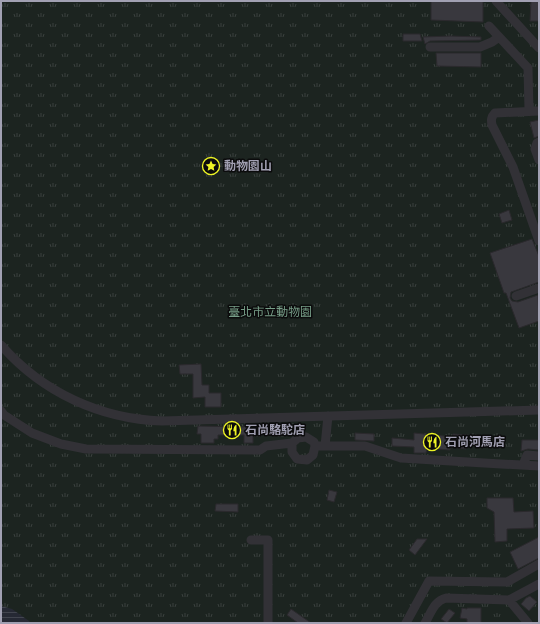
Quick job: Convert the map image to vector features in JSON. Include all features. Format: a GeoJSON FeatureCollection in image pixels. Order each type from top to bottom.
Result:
{"type":"FeatureCollection","features":[{"type":"Feature","properties":{"kind":"street"},"geometry":{"type":"LineString","coordinates":[[502,3],[539,48]]}},
{"type":"Feature","properties":{"kind":"street"},"geometry":{"type":"LineString","coordinates":[[489,26],[528,68],[529,111]]}},
{"type":"Feature","properties":{"kind":"street"},"geometry":{"type":"LineString","coordinates":[[430,47],[480,47],[499,37]]}},
{"type":"Feature","properties":{"kind":"street"},"geometry":{"type":"LineString","coordinates":[[539,111],[495,113],[492,116],[491,121],[513,167],[539,242]]}},
{"type":"Feature","properties":{"kind":"street"},"geometry":{"type":"LineString","coordinates":[[539,142],[537,143],[535,149],[539,160]]}},
{"type":"Feature","properties":{"kind":"street"},"geometry":{"type":"LineString","coordinates":[[516,296],[539,288]]}},
{"type":"Feature","properties":{"kind":"street"},"geometry":{"type":"LineString","coordinates":[[1,345],[25,369],[52,388],[91,408],[126,418],[162,421],[539,410]]}},
{"type":"Feature","properties":{"kind":"street"},"geometry":{"type":"LineString","coordinates":[[2,416],[32,433],[61,444],[86,449],[260,450],[266,446],[292,443],[298,438],[306,437],[314,442],[314,455],[307,460],[297,459],[292,452],[292,443]]}},
{"type":"Feature","properties":{"kind":"street"},"geometry":{"type":"LineString","coordinates":[[325,446],[328,416]]}},
{"type":"Feature","properties":{"kind":"street"},"geometry":{"type":"LineString","coordinates":[[315,446],[365,446],[401,458],[539,466]]}},
{"type":"Feature","properties":{"kind":"street"},"geometry":{"type":"LineString","coordinates":[[523,465],[527,455],[539,456]]}},
{"type":"Feature","properties":{"kind":"street"},"geometry":{"type":"LineString","coordinates":[[251,540],[268,540],[268,623]]}},
{"type":"Feature","properties":{"kind":"street"},"geometry":{"type":"LineString","coordinates":[[406,623],[430,581],[507,582],[539,564]]}},
{"type":"Feature","properties":{"kind":"street"},"geometry":{"type":"LineString","coordinates":[[426,623],[436,603],[440,599],[509,600],[539,584]]}},
{"type":"Feature","properties":{"kind":"street"},"geometry":{"type":"LineString","coordinates":[[509,600],[528,623]]}},
{"type":"Feature","properties":{"kind":"green space","name":"臺北市立動物園"},"geometry":{"type":"Polygon","coordinates":[[[1,1],[539,1],[539,623],[1,623],[1,1]]]}},
{"type":"Feature","properties":{"kind":"shaded area"},"geometry":{"type":"Polygon","coordinates":[[[1,606],[12,609],[30,623],[1,623],[1,606]]]}},
{"type":"Feature","properties":{"kind":"building"},"geometry":{"type":"Polygon","coordinates":[[[431,1],[483,1],[483,22],[431,20],[431,1]]]}},
{"type":"Feature","properties":{"kind":"building"},"geometry":{"type":"Polygon","coordinates":[[[531,1],[539,1],[539,21],[530,21],[531,1]]]}},
{"type":"Feature","properties":{"kind":"building"},"geometry":{"type":"Polygon","coordinates":[[[403,34],[420,34],[422,41],[403,41],[403,34]]]}},
{"type":"Feature","properties":{"kind":"building"},"geometry":{"type":"Polygon","coordinates":[[[423,37],[481,37],[481,40],[430,41],[425,44],[423,37]]]}},
{"type":"Feature","properties":{"kind":"building"},"geometry":{"type":"Polygon","coordinates":[[[436,53],[481,53],[481,67],[437,66],[436,53]]]}},
{"type":"Feature","properties":{"kind":"building"},"geometry":{"type":"Polygon","coordinates":[[[539,120],[539,136],[534,138],[530,122],[539,120]]]}},
{"type":"Feature","properties":{"kind":"building"},"geometry":{"type":"Polygon","coordinates":[[[509,210],[512,220],[502,223],[499,214],[509,210]]]}},
{"type":"Feature","properties":{"kind":"building"},"geometry":{"type":"Polygon","coordinates":[[[532,239],[539,256],[539,282],[511,292],[510,298],[512,301],[518,302],[538,295],[539,321],[519,328],[506,293],[504,293],[490,253],[532,239]]]}},
{"type":"Feature","properties":{"kind":"building"},"geometry":{"type":"Polygon","coordinates":[[[201,364],[202,385],[209,385],[209,393],[221,393],[221,407],[205,407],[205,397],[193,398],[193,374],[180,374],[179,365],[201,364]]]}},
{"type":"Feature","properties":{"kind":"building"},"geometry":{"type":"Polygon","coordinates":[[[244,425],[253,425],[253,443],[244,443],[244,435],[218,435],[218,439],[214,439],[214,443],[201,443],[201,434],[197,434],[198,426],[244,427],[244,425]]]}},
{"type":"Feature","properties":{"kind":"building"},"geometry":{"type":"Polygon","coordinates":[[[355,433],[374,434],[374,441],[355,440],[355,433]]]}},
{"type":"Feature","properties":{"kind":"building"},"geometry":{"type":"Polygon","coordinates":[[[414,433],[453,437],[453,434],[468,435],[466,449],[450,447],[450,450],[427,448],[426,453],[414,453],[414,447],[392,446],[392,438],[414,440],[414,433]]]}},
{"type":"Feature","properties":{"kind":"building"},"geometry":{"type":"Polygon","coordinates":[[[522,440],[539,440],[539,450],[528,449],[521,451],[522,440]]]}},
{"type":"Feature","properties":{"kind":"building"},"geometry":{"type":"Polygon","coordinates":[[[329,490],[337,492],[334,502],[327,500],[329,490]]]}},
{"type":"Feature","properties":{"kind":"building"},"geometry":{"type":"Polygon","coordinates":[[[487,498],[513,498],[514,512],[533,511],[534,528],[507,529],[507,541],[495,542],[494,512],[487,508],[487,498]]]}},
{"type":"Feature","properties":{"kind":"building"},"geometry":{"type":"Polygon","coordinates":[[[216,504],[238,504],[238,512],[215,511],[216,504]]]}},
{"type":"Feature","properties":{"kind":"building"},"geometry":{"type":"Polygon","coordinates":[[[539,537],[539,558],[518,569],[510,552],[539,537]]]}},
{"type":"Feature","properties":{"kind":"building"},"geometry":{"type":"Polygon","coordinates":[[[417,539],[427,539],[415,555],[409,550],[417,539]]]}},
{"type":"Feature","properties":{"kind":"building"},"geometry":{"type":"Polygon","coordinates":[[[530,596],[537,602],[529,611],[521,604],[530,596]]]}},
{"type":"Feature","properties":{"kind":"building"},"geometry":{"type":"Polygon","coordinates":[[[462,608],[481,608],[481,623],[467,623],[467,619],[460,618],[462,608]]]}},
{"type":"Feature","properties":{"kind":"building"},"geometry":{"type":"Polygon","coordinates":[[[291,609],[311,623],[298,623],[287,615],[291,609]]]}},
{"type":"Feature","properties":{"kind":"building"},"geometry":{"type":"Polygon","coordinates":[[[449,609],[455,613],[447,623],[441,619],[449,609]]]}},
{"type":"Feature","properties":{"kind":"place","name":"動物園山"},"geometry":{"type":"Point","coordinates":[211,166]}},
{"type":"Feature","properties":{"kind":"place","name":"石尚駱駝店"},"geometry":{"type":"Point","coordinates":[232,430]}},
{"type":"Feature","properties":{"kind":"place","name":"石尚河馬店"},"geometry":{"type":"Point","coordinates":[432,442]}}]}
